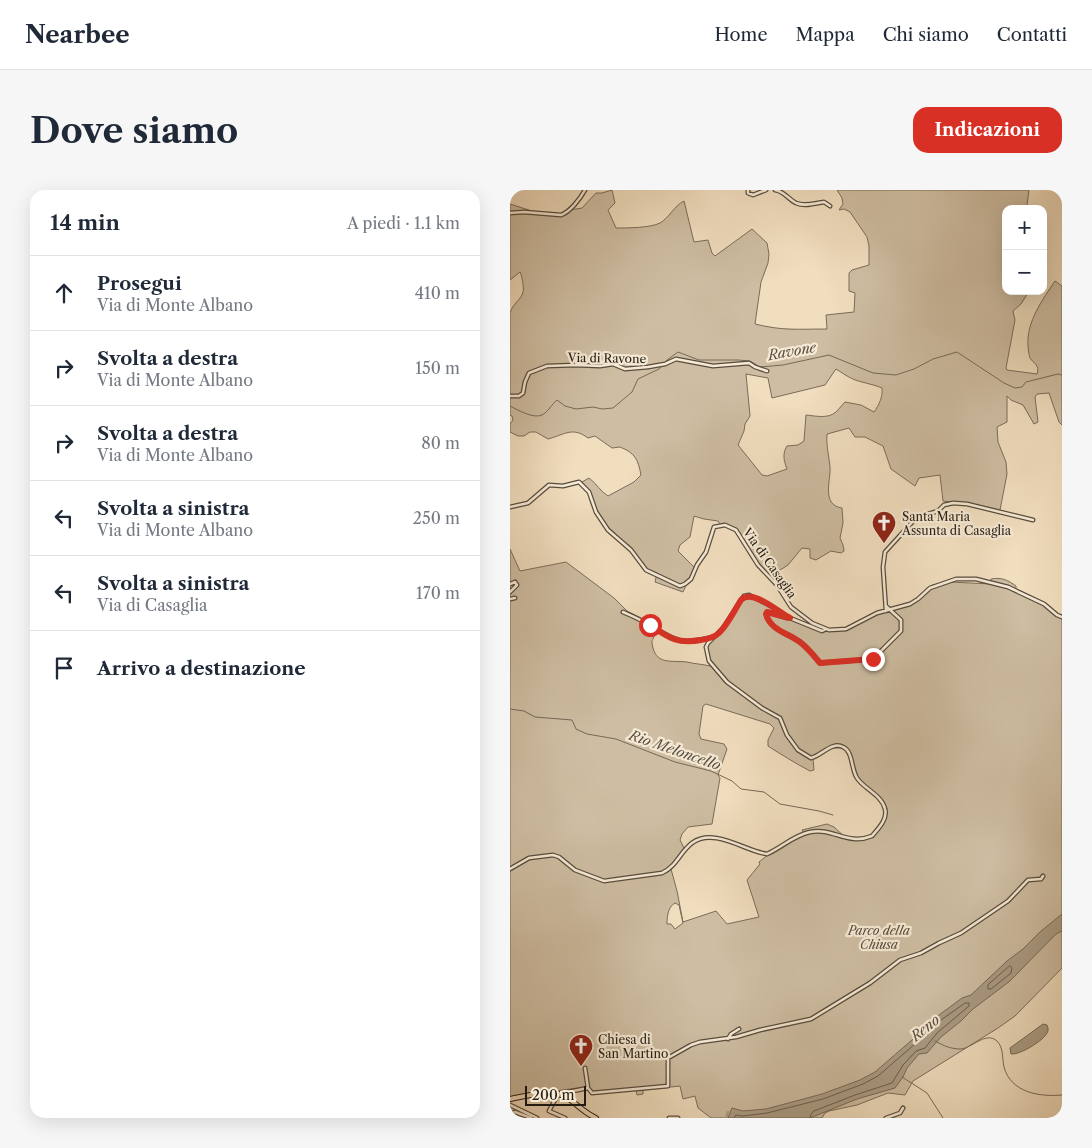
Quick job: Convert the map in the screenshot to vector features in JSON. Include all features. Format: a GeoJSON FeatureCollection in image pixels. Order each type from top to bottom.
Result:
{"type":"FeatureCollection","features":[{"type":"Feature","properties":{"kind":"main road"},"geometry":{"type":"LineString","coordinates":[[510,1100],[544,1094],[558,1094],[596,1118]]}},
{"type":"Feature","properties":{"kind":"street"},"geometry":{"type":"LineString","coordinates":[[510,213],[565,214],[580,198],[584,190]]}},
{"type":"Feature","properties":{"kind":"street"},"geometry":{"type":"LineString","coordinates":[[748,190],[748,193],[752,195],[766,190]]}},
{"type":"Feature","properties":{"kind":"street"},"geometry":{"type":"LineString","coordinates":[[776,190],[797,204],[810,205],[824,202],[830,206]]}},
{"type":"Feature","properties":{"kind":"street","name":"Via di Ravone"},"geometry":{"type":"LineString","coordinates":[[510,396],[519,396],[522,393],[527,376],[542,367],[614,364],[628,369],[663,365],[676,359],[713,366],[755,363]]}},
{"type":"Feature","properties":{"kind":"street"},"geometry":{"type":"LineString","coordinates":[[749,362],[755,367],[767,371]]}},
{"type":"Feature","properties":{"kind":"street","name":"Via di Casaglia"},"geometry":{"type":"LineString","coordinates":[[510,507],[528,503],[549,486],[563,486],[579,482],[589,492],[596,512],[608,530],[631,550],[646,570],[680,586],[691,579],[697,565],[706,552],[714,527],[725,525],[734,528],[758,566],[777,585],[790,607],[812,623],[826,629]]}},
{"type":"Feature","properties":{"kind":"street"},"geometry":{"type":"LineString","coordinates":[[886,611],[883,567],[885,552],[920,515],[938,511],[952,503],[967,504],[1033,520]]}},
{"type":"Feature","properties":{"kind":"street"},"geometry":{"type":"LineString","coordinates":[[886,606],[890,610],[901,620],[901,631],[874,659],[820,663],[801,643],[776,628],[766,618],[767,612],[790,618],[822,631],[826,629],[846,630],[865,618],[880,612],[890,610],[910,604],[930,588],[956,579],[976,579],[1008,587],[1044,604],[1062,617]]}},
{"type":"Feature","properties":{"kind":"street"},"geometry":{"type":"LineString","coordinates":[[510,584],[517,583],[510,592]]}},
{"type":"Feature","properties":{"kind":"street"},"geometry":{"type":"LineString","coordinates":[[510,868],[531,858],[553,855],[559,857],[575,870],[607,882],[668,871],[692,843],[707,839],[721,839],[768,854],[786,842],[811,832],[832,833],[854,840],[870,837],[883,821],[885,808],[857,778],[845,748],[834,746],[815,758],[808,757],[798,750],[792,742],[780,718],[762,708],[727,682],[709,661],[706,647],[723,628],[741,600],[747,596],[771,606],[790,618]]}},
{"type":"Feature","properties":{"kind":"street"},"geometry":{"type":"LineString","coordinates":[[510,599],[515,598]]}},
{"type":"Feature","properties":{"kind":"street"},"geometry":{"type":"LineString","coordinates":[[880,612],[886,606]]}},
{"type":"Feature","properties":{"kind":"street"},"geometry":{"type":"LineString","coordinates":[[623,612],[679,641],[687,642],[715,637]]}},
{"type":"Feature","properties":{"kind":"street"},"geometry":{"type":"LineString","coordinates":[[585,1068],[588,1088],[593,1094],[668,1086],[668,1058],[691,1045],[751,1034],[811,1019],[870,983],[900,960],[921,953],[961,933],[1008,901],[1028,880],[1040,879],[1043,876]]}},
{"type":"Feature","properties":{"kind":"street"},"geometry":{"type":"LineString","coordinates":[[728,1038],[739,1029]]}},
{"type":"Feature","properties":{"kind":"street"},"geometry":{"type":"LineString","coordinates":[[565,1118],[549,1111],[558,1094],[588,1088]]}},
{"type":"Feature","properties":{"kind":"street"},"geometry":{"type":"LineString","coordinates":[[510,1105],[537,1118]]}},
{"type":"Feature","properties":{"kind":"street"},"geometry":{"type":"LineString","coordinates":[[901,1118],[900,1114],[903,1108]]}},
{"type":"Feature","properties":{"kind":"street"},"geometry":{"type":"LineString","coordinates":[[510,1114],[516,1112],[530,1118]]}},
{"type":"Feature","properties":{"kind":"street"},"geometry":{"type":"LineString","coordinates":[[886,1118],[900,1114]]}},
{"type":"Feature","properties":{"kind":"street"},"geometry":{"type":"LineString","coordinates":[[670,1118],[678,1118]]}},
{"type":"Feature","properties":{"kind":"green space"},"geometry":{"type":"Polygon","coordinates":[[[612,190],[615,203],[608,210],[616,228],[656,225],[684,201],[694,242],[708,240],[712,253],[715,256],[752,229],[767,243],[769,254],[768,263],[761,282],[755,324],[783,329],[827,329],[826,315],[854,312],[855,293],[849,291],[849,273],[852,270],[869,265],[867,237],[850,212],[844,209],[839,210],[843,204],[837,190],[1029,190],[1027,205],[1002,205],[1002,295],[1027,295],[1021,304],[1013,311],[1015,320],[1006,368],[1007,370],[1037,374],[1037,367],[1030,358],[1028,337],[1036,311],[1055,281],[1062,286],[1062,425],[1059,422],[1049,393],[1037,394],[1035,397],[1038,422],[1034,424],[1023,405],[1011,400],[1007,396],[1007,422],[997,427],[998,442],[1006,462],[1007,474],[1000,510],[943,501],[940,475],[919,478],[915,486],[891,469],[883,446],[865,437],[855,437],[849,428],[827,434],[830,467],[828,491],[831,502],[835,506],[842,508],[843,523],[840,538],[844,551],[841,553],[831,551],[816,560],[810,558],[810,549],[802,548],[788,565],[769,577],[751,557],[734,528],[721,525],[718,521],[694,516],[690,537],[680,545],[678,551],[695,568],[683,592],[655,582],[657,573],[645,568],[634,552],[606,525],[591,503],[582,482],[589,478],[608,496],[634,482],[641,475],[639,465],[632,454],[620,447],[612,448],[595,436],[588,438],[573,432],[548,439],[536,432],[518,436],[510,432],[510,424],[513,420],[510,415],[510,313],[523,293],[523,289],[520,272],[510,280],[510,204],[535,212],[557,216],[565,215],[570,210],[582,208],[596,193],[612,190]],[[836,369],[825,385],[772,398],[768,378],[746,374],[750,416],[745,424],[738,445],[762,475],[767,476],[787,469],[784,458],[785,449],[787,446],[798,445],[804,441],[806,415],[829,416],[836,412],[845,402],[861,405],[874,412],[882,395],[882,388],[848,377],[836,369]]]}},
{"type":"Feature","properties":{"kind":"green space","name":"Parco della Chiusa"},"geometry":{"type":"Polygon","coordinates":[[[510,549],[520,571],[566,562],[614,598],[627,611],[652,624],[654,650],[660,659],[710,666],[706,644],[744,598],[758,597],[779,612],[807,626],[826,630],[852,628],[859,620],[915,601],[932,585],[950,582],[991,584],[991,579],[998,578],[1010,582],[1016,586],[1016,592],[1031,597],[1062,617],[1062,968],[1015,1016],[913,1081],[905,1095],[888,1093],[857,1105],[829,1111],[822,1118],[711,1118],[698,1108],[695,1096],[683,1099],[680,1086],[643,1090],[643,1094],[637,1095],[636,1090],[592,1093],[588,1087],[527,1094],[510,1098],[510,549]],[[706,704],[703,706],[699,734],[701,739],[724,744],[727,749],[718,775],[720,778],[712,824],[688,827],[680,840],[685,850],[671,869],[683,922],[716,911],[727,924],[759,917],[747,880],[760,864],[759,862],[769,854],[805,835],[802,830],[827,824],[834,827],[847,839],[870,837],[883,819],[885,805],[856,778],[851,759],[844,748],[826,748],[813,759],[814,770],[810,771],[768,746],[768,740],[774,728],[770,724],[706,704]],[[675,903],[669,909],[667,924],[671,924],[675,929],[683,923],[679,905],[675,903]]]}},
{"type":"Feature","properties":{"kind":"water","name":"Reno"},"geometry":{"type":"Polygon","coordinates":[[[1062,914],[1062,931],[1056,934],[1010,981],[973,1009],[941,1037],[927,1053],[919,1054],[907,1068],[895,1088],[857,1099],[810,1118],[728,1118],[732,1108],[743,1111],[766,1109],[822,1094],[860,1080],[875,1072],[931,1021],[962,998],[971,995],[1062,914]]]}},
{"type":"Feature","properties":{"kind":"water"},"geometry":{"type":"Polygon","coordinates":[[[1043,1024],[1047,1025],[1048,1032],[1041,1040],[1025,1050],[1011,1054],[1010,1048],[1043,1024]]]}},
{"type":"Feature","properties":{"kind":"waterway","name":"Ravone"},"geometry":{"type":"LineString","coordinates":[[510,406],[534,416],[542,415],[557,400],[565,406],[576,409],[593,407],[602,409],[613,408],[632,392],[638,379],[659,369],[678,352],[699,360],[750,361],[760,367],[783,365],[829,355],[873,373],[896,375],[914,369],[933,359],[957,352],[1004,383],[1015,388],[1022,387],[1026,382],[1058,374],[1062,375]]}},
{"type":"Feature","properties":{"kind":"waterway","name":"Rio Meloncello"},"geometry":{"type":"LineString","coordinates":[[510,709],[524,711],[535,717],[572,720],[576,729],[587,734],[616,739],[675,762],[711,771],[732,781],[741,789],[764,792],[780,804],[833,815]]}},
{"type":"Feature","properties":{"kind":"waterway"},"geometry":{"type":"LineString","coordinates":[[935,1041],[948,1047],[961,1049],[984,1039],[993,1038],[1001,1047],[1004,1067],[1013,1083],[1027,1092],[1062,1095]]}},
{"type":"Feature","properties":{"kind":"waterway"},"geometry":{"type":"LineString","coordinates":[[902,1077],[927,1093],[943,1118]]}},
{"type":"Feature","properties":{"kind":"waterway"},"geometry":{"type":"LineString","coordinates":[[510,1107],[523,1112]]}},
{"type":"Feature","properties":{"kind":"waterway"},"geometry":{"type":"LineString","coordinates":[[726,1118],[728,1112]]}},
{"type":"Feature","properties":{"kind":"place","name":"Santa Maria Assunta di Casaglia"},"geometry":{"type":"Point","coordinates":[884,544]}},
{"type":"Feature","properties":{"kind":"place","name":"Chiesa di San Martino"},"geometry":{"type":"Point","coordinates":[581,1067]}},
{"type":"Feature","properties":{"kind":"route"},"geometry":{"type":"LineString","coordinates":[[650,625],[670,638],[679,641],[687,642],[715,637],[744,596],[749,595],[790,618],[767,612],[766,614],[766,618],[776,628],[801,643],[820,663],[873,659]]}}]}
